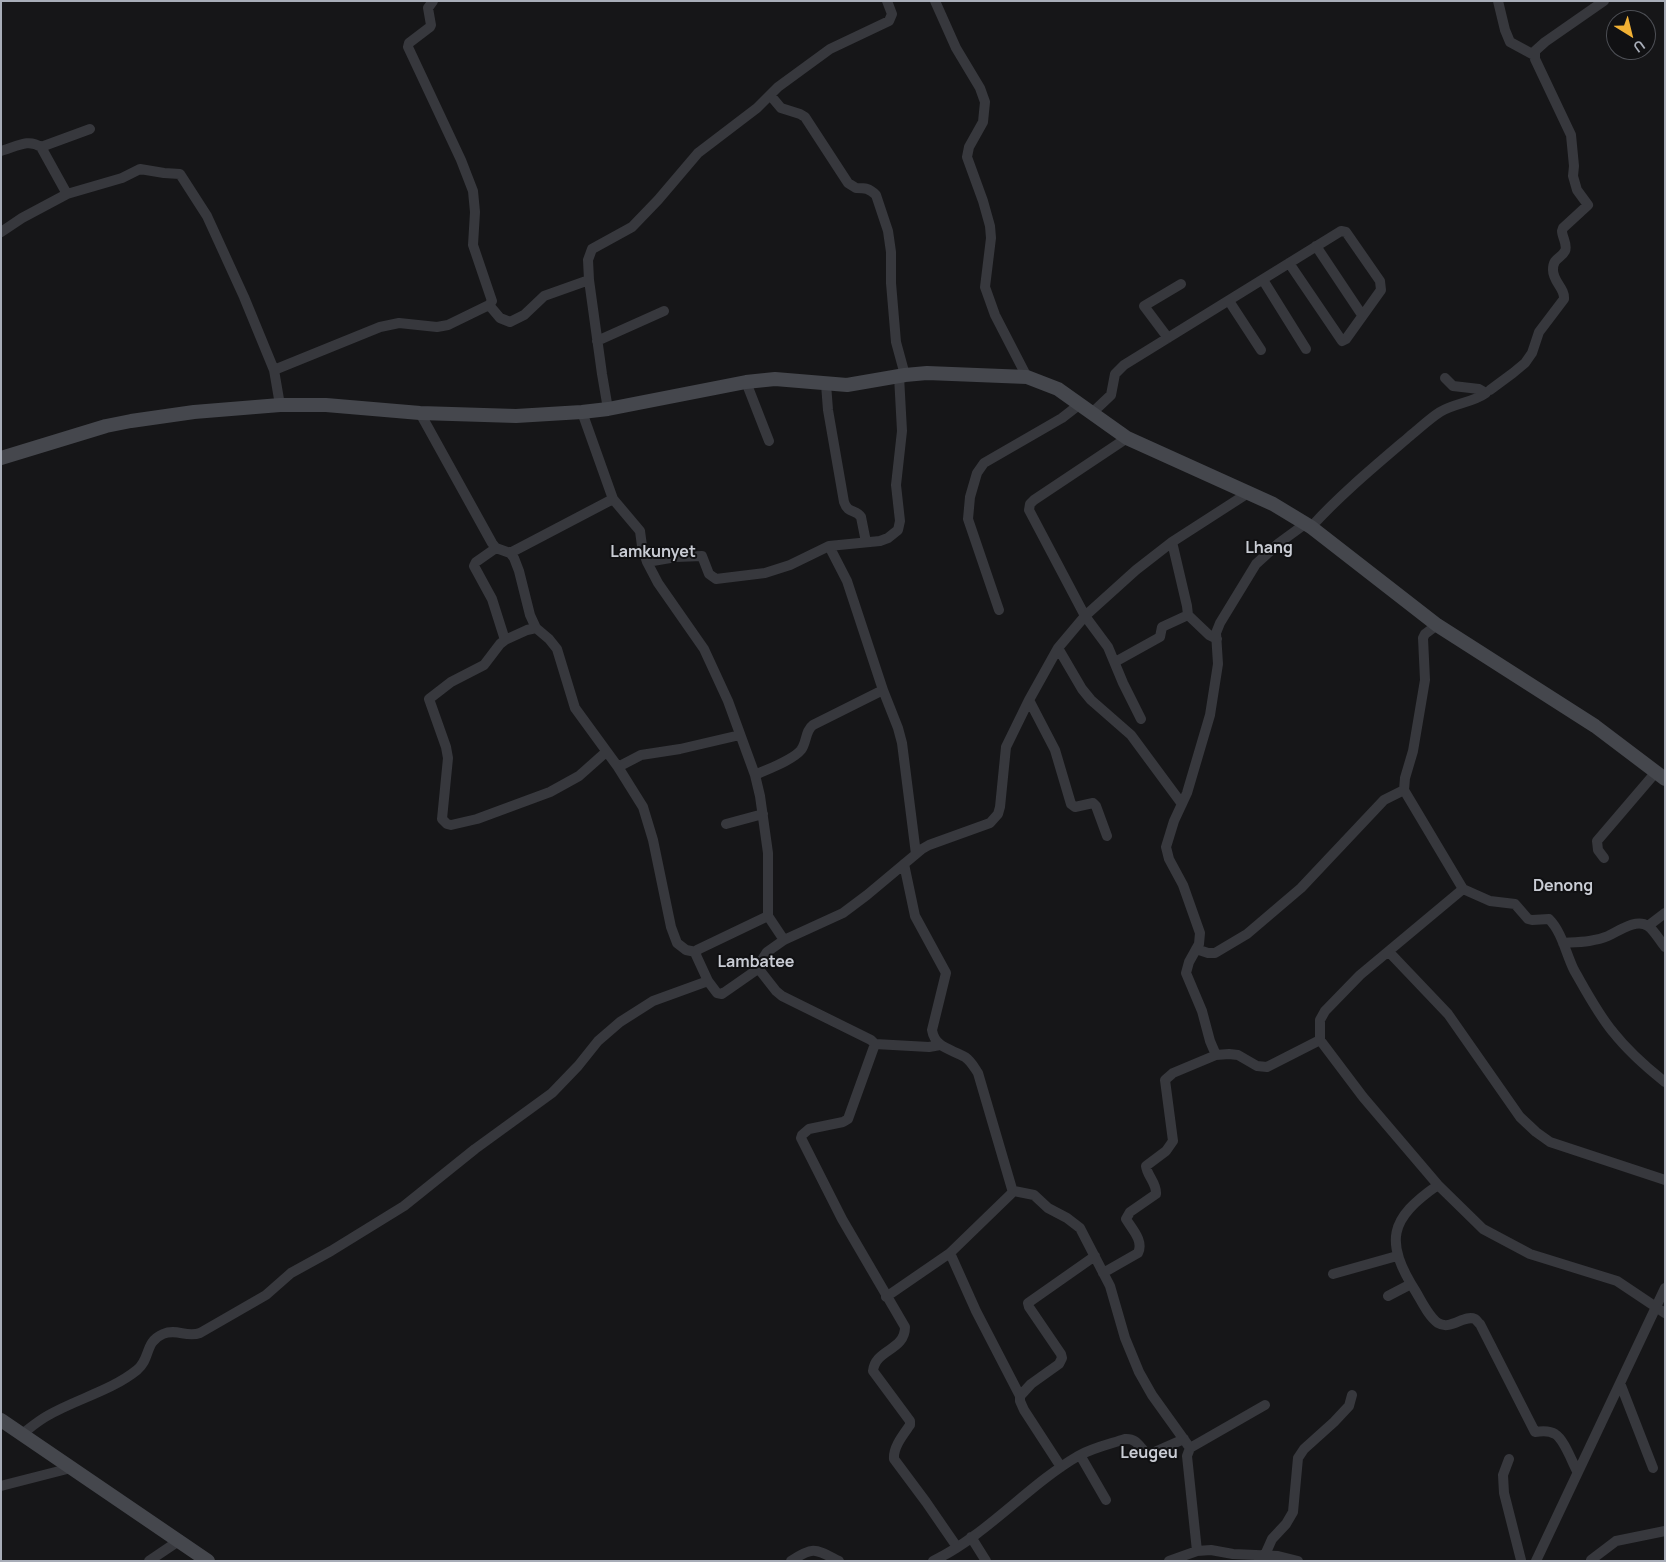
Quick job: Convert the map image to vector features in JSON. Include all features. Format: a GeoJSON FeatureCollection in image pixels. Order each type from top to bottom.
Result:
{"type":"FeatureCollection","features":[{"type":"Feature","properties":{"kind":"street"},"geometry":{"type":"LineString","coordinates":[[274,370],[380,327],[399,324],[437,327],[448,325],[489,305],[492,298],[473,245],[476,212],[473,191],[461,160],[408,47],[409,44],[430,27],[428,8],[433,1]]}},
{"type":"Feature","properties":{"kind":"street"},"geometry":{"type":"LineString","coordinates":[[608,409],[597,341],[588,260],[592,249],[632,227],[698,153],[757,108],[784,82],[830,50],[888,21],[892,14],[887,1]]}},
{"type":"Feature","properties":{"kind":"street"},"geometry":{"type":"LineString","coordinates":[[935,1],[956,48],[980,88],[985,102],[983,122],[969,148],[967,157],[988,215],[991,238],[985,287],[995,315],[1026,376]]}},
{"type":"Feature","properties":{"kind":"street"},"geometry":{"type":"LineString","coordinates":[[1490,390],[1514,374],[1525,363],[1532,353],[1539,332],[1564,300],[1564,293],[1554,277],[1553,268],[1555,260],[1566,249],[1562,231],[1588,205],[1576,190],[1571,136],[1534,55],[1510,42],[1498,1]]}},
{"type":"Feature","properties":{"kind":"street"},"geometry":{"type":"LineString","coordinates":[[1534,55],[1537,48],[1604,1]]}},
{"type":"Feature","properties":{"kind":"street"},"geometry":{"type":"LineString","coordinates":[[647,562],[676,557],[702,556],[709,574],[716,579],[765,573],[790,565],[829,546],[880,541],[888,538],[898,530],[900,521],[896,485],[902,431],[902,375],[896,342],[888,231],[876,195],[865,188],[856,188],[848,183],[805,117],[781,108],[770,95]]}},
{"type":"Feature","properties":{"kind":"street"},"geometry":{"type":"LineString","coordinates":[[41,148],[90,130]]}},
{"type":"Feature","properties":{"kind":"street"},"geometry":{"type":"LineString","coordinates":[[1,152],[29,142],[35,143],[41,148],[67,194]]}},
{"type":"Feature","properties":{"kind":"street"},"geometry":{"type":"LineString","coordinates":[[1,232],[22,218],[67,194],[122,178],[140,168],[164,174],[180,174],[207,216],[244,297],[274,370],[280,405]]}},
{"type":"Feature","properties":{"kind":"street"},"geometry":{"type":"LineString","coordinates":[[1092,413],[1111,396],[1115,374],[1124,365],[1316,246],[1344,230],[1380,281],[1381,290],[1346,340],[1342,341],[1290,263]]}},
{"type":"Feature","properties":{"kind":"street"},"geometry":{"type":"LineString","coordinates":[[1316,246],[1362,315]]}},
{"type":"Feature","properties":{"kind":"street"},"geometry":{"type":"LineString","coordinates":[[489,305],[500,318],[510,322],[524,315],[544,296],[590,280]]}},
{"type":"Feature","properties":{"kind":"street"},"geometry":{"type":"LineString","coordinates":[[1263,280],[1306,349]]}},
{"type":"Feature","properties":{"kind":"street"},"geometry":{"type":"LineString","coordinates":[[1168,338],[1144,306],[1180,284]]}},
{"type":"Feature","properties":{"kind":"street"},"geometry":{"type":"LineString","coordinates":[[1229,301],[1261,350]]}},
{"type":"Feature","properties":{"kind":"street"},"geometry":{"type":"LineString","coordinates":[[597,341],[664,311]]}},
{"type":"Feature","properties":{"kind":"street"},"geometry":{"type":"LineString","coordinates":[[1,458],[106,426],[132,421],[194,412],[280,405],[326,405],[420,412],[516,416],[608,409],[746,382],[776,380],[847,385],[902,375],[1026,376],[1049,384],[1127,438],[1273,504],[1308,526],[1437,625],[1514,672],[1602,731],[1660,775],[1597,841],[1598,850],[1604,858]]}},
{"type":"Feature","properties":{"kind":"street"},"geometry":{"type":"LineString","coordinates":[[1216,1055],[1202,1011],[1186,973],[1200,939],[1195,917],[1183,885],[1169,859],[1166,847],[1174,821],[1182,804],[1210,715],[1217,668],[1216,634],[1220,623],[1256,564],[1279,543],[1308,526],[1323,514],[1380,461],[1426,422],[1444,409],[1475,400],[1486,393],[1479,389],[1455,387],[1445,378]]}},
{"type":"Feature","properties":{"kind":"street"},"geometry":{"type":"LineString","coordinates":[[746,382],[769,441]]}},
{"type":"Feature","properties":{"kind":"street"},"geometry":{"type":"LineString","coordinates":[[826,384],[828,410],[844,502],[848,509],[860,514],[866,542]]}},
{"type":"Feature","properties":{"kind":"street"},"geometry":{"type":"LineString","coordinates":[[999,610],[968,519],[970,497],[977,473],[984,463],[1062,418],[1080,404]]}},
{"type":"Feature","properties":{"kind":"street"},"geometry":{"type":"LineString","coordinates":[[420,412],[496,548],[510,553],[517,564],[530,615],[536,628],[550,639],[557,649],[575,708],[618,767],[643,807],[653,840],[671,927],[677,943],[686,950],[696,952]]}},
{"type":"Feature","properties":{"kind":"street"},"geometry":{"type":"LineString","coordinates":[[582,412],[612,499],[640,531],[647,562],[658,583],[704,650],[728,701],[755,774],[763,814],[768,853],[768,916],[784,940]]}},
{"type":"Feature","properties":{"kind":"street"},"geometry":{"type":"LineString","coordinates":[[1127,438],[1034,500],[1029,507],[1085,616],[1108,647],[1141,719]]}},
{"type":"Feature","properties":{"kind":"street"},"geometry":{"type":"LineString","coordinates":[[696,952],[708,981],[717,993],[722,994],[758,968],[764,954],[784,940],[843,912],[867,896],[929,845],[994,820],[1000,807],[1006,747],[1058,648],[1085,616],[1136,570],[1172,542],[1248,494]]}},
{"type":"Feature","properties":{"kind":"street"},"geometry":{"type":"LineString","coordinates":[[510,553],[612,499]]}},
{"type":"Feature","properties":{"kind":"street"},"geometry":{"type":"LineString","coordinates":[[1172,542],[1188,615],[1209,635],[1217,639]]}},
{"type":"Feature","properties":{"kind":"street"},"geometry":{"type":"LineString","coordinates":[[829,546],[848,581],[900,736],[916,854]]}},
{"type":"Feature","properties":{"kind":"street"},"geometry":{"type":"LineString","coordinates":[[496,548],[476,562],[474,566],[492,599],[505,640]]}},
{"type":"Feature","properties":{"kind":"street"},"geometry":{"type":"LineString","coordinates":[[1115,662],[1160,638],[1162,627],[1188,615]]}},
{"type":"Feature","properties":{"kind":"street"},"geometry":{"type":"LineString","coordinates":[[1437,625],[1425,634],[1423,638],[1425,680],[1413,751],[1405,778],[1404,790],[1463,889],[1490,901],[1515,904],[1528,919],[1549,919],[1578,977],[1611,1030],[1642,1064],[1665,1082]]}},
{"type":"Feature","properties":{"kind":"street"},"geometry":{"type":"LineString","coordinates":[[536,628],[505,640],[484,665],[451,682],[429,700],[447,753],[442,819],[451,826],[477,819],[550,792],[579,776],[606,752]]}},
{"type":"Feature","properties":{"kind":"street"},"geometry":{"type":"LineString","coordinates":[[1058,648],[1087,694],[1131,735],[1182,804]]}},
{"type":"Feature","properties":{"kind":"street"},"geometry":{"type":"LineString","coordinates":[[755,774],[796,755],[803,746],[810,727],[883,690]]}},
{"type":"Feature","properties":{"kind":"street"},"geometry":{"type":"LineString","coordinates":[[1029,700],[1055,750],[1071,804],[1075,807],[1093,803],[1108,836]]}},
{"type":"Feature","properties":{"kind":"street"},"geometry":{"type":"LineString","coordinates":[[618,767],[641,755],[680,749],[740,735]]}},
{"type":"Feature","properties":{"kind":"street"},"geometry":{"type":"LineString","coordinates":[[1196,949],[1208,953],[1216,952],[1247,934],[1300,888],[1384,800],[1404,790]]}},
{"type":"Feature","properties":{"kind":"street"},"geometry":{"type":"LineString","coordinates":[[726,824],[763,814]]}},
{"type":"Feature","properties":{"kind":"street"},"geometry":{"type":"LineString","coordinates":[[904,864],[915,916],[946,973],[932,1030],[933,1036],[940,1046],[970,1062],[978,1073],[1014,1191]]}},
{"type":"Feature","properties":{"kind":"street"},"geometry":{"type":"LineString","coordinates":[[1463,889],[1360,975],[1325,1011],[1320,1020],[1320,1040],[1363,1097],[1438,1184],[1483,1229],[1530,1254],[1617,1282],[1661,1310]]}},
{"type":"Feature","properties":{"kind":"street"},"geometry":{"type":"LineString","coordinates":[[1648,926],[1665,912]]}},
{"type":"Feature","properties":{"kind":"street"},"geometry":{"type":"LineString","coordinates":[[696,952],[702,946],[768,916]]}},
{"type":"Feature","properties":{"kind":"street"},"geometry":{"type":"LineString","coordinates":[[1562,943],[1591,941],[1640,923],[1648,926],[1665,947]]}},
{"type":"Feature","properties":{"kind":"street"},"geometry":{"type":"LineString","coordinates":[[1389,952],[1448,1014],[1520,1117],[1536,1132],[1550,1142],[1665,1180]]}},
{"type":"Feature","properties":{"kind":"street"},"geometry":{"type":"LineString","coordinates":[[758,968],[782,996],[871,1040],[875,1044],[940,1046]]}},
{"type":"Feature","properties":{"kind":"street"},"geometry":{"type":"LineString","coordinates":[[22,1434],[47,1416],[137,1370],[143,1363],[148,1348],[155,1338],[171,1331],[187,1335],[200,1333],[266,1295],[291,1274],[404,1206],[475,1149],[552,1093],[578,1066],[598,1041],[620,1022],[653,1001],[708,981]]}},
{"type":"Feature","properties":{"kind":"street"},"geometry":{"type":"LineString","coordinates":[[1104,1273],[1138,1254],[1141,1249],[1141,1243],[1126,1218],[1130,1212],[1156,1194],[1156,1186],[1146,1166],[1166,1151],[1173,1141],[1165,1080],[1173,1072],[1216,1055],[1238,1055],[1257,1066],[1267,1067],[1320,1040]]}},
{"type":"Feature","properties":{"kind":"street"},"geometry":{"type":"LineString","coordinates":[[875,1044],[848,1119],[843,1122],[809,1129],[802,1134],[802,1138],[842,1219],[905,1327],[905,1334],[902,1340],[876,1360],[873,1371],[910,1421],[910,1425],[893,1454],[894,1459],[957,1547]]}},
{"type":"Feature","properties":{"kind":"street"},"geometry":{"type":"LineString","coordinates":[[1438,1184],[1403,1215],[1397,1235],[1397,1256],[1411,1284],[1425,1306],[1440,1324],[1447,1326],[1470,1319],[1475,1319],[1480,1324],[1535,1432],[1545,1431],[1556,1434],[1561,1439],[1577,1471]]}},
{"type":"Feature","properties":{"kind":"street"},"geometry":{"type":"LineString","coordinates":[[886,1297],[950,1253],[1014,1191]]}},
{"type":"Feature","properties":{"kind":"street"},"geometry":{"type":"LineString","coordinates":[[1014,1191],[1031,1193],[1048,1208],[1074,1222],[1086,1237],[1110,1286],[1125,1338],[1139,1372],[1152,1395],[1190,1448]]}},
{"type":"Feature","properties":{"kind":"street"},"geometry":{"type":"LineString","coordinates":[[950,1253],[976,1311],[1020,1396],[1024,1410],[1061,1468]]}},
{"type":"Feature","properties":{"kind":"street"},"geometry":{"type":"LineString","coordinates":[[1020,1396],[1031,1384],[1059,1364],[1062,1358],[1028,1303],[1095,1256]]}},
{"type":"Feature","properties":{"kind":"street"},"geometry":{"type":"LineString","coordinates":[[1333,1274],[1397,1256]]}},
{"type":"Feature","properties":{"kind":"street"},"geometry":{"type":"LineString","coordinates":[[1388,1296],[1411,1284]]}},
{"type":"Feature","properties":{"kind":"street"},"geometry":{"type":"LineString","coordinates":[[1536,1561],[1620,1383],[1661,1310],[1665,1288]]}},
{"type":"Feature","properties":{"kind":"street"},"geometry":{"type":"LineString","coordinates":[[1620,1383],[1653,1468]]}},
{"type":"Feature","properties":{"kind":"street"},"geometry":{"type":"LineString","coordinates":[[1264,1557],[1272,1539],[1286,1524],[1293,1512],[1298,1458],[1304,1449],[1345,1411],[1349,1406],[1352,1394]]}},
{"type":"Feature","properties":{"kind":"street"},"geometry":{"type":"LineString","coordinates":[[1197,1551],[1187,1461],[1190,1448],[1265,1405]]}},
{"type":"Feature","properties":{"kind":"street"},"geometry":{"type":"LineString","coordinates":[[1,1420],[180,1540],[208,1561]]}},
{"type":"Feature","properties":{"kind":"street"},"geometry":{"type":"LineString","coordinates":[[933,1561],[971,1537],[1080,1455],[1125,1438],[1131,1438],[1146,1453],[1150,1454],[1184,1440]]}},
{"type":"Feature","properties":{"kind":"street"},"geometry":{"type":"LineString","coordinates":[[1080,1455],[1106,1500]]}},
{"type":"Feature","properties":{"kind":"street"},"geometry":{"type":"LineString","coordinates":[[1509,1460],[1503,1475],[1504,1493],[1521,1561]]}},
{"type":"Feature","properties":{"kind":"street"},"geometry":{"type":"LineString","coordinates":[[1,1486],[71,1468]]}},
{"type":"Feature","properties":{"kind":"street"},"geometry":{"type":"LineString","coordinates":[[1591,1561],[1616,1541],[1665,1531]]}},
{"type":"Feature","properties":{"kind":"street"},"geometry":{"type":"LineString","coordinates":[[971,1537],[986,1561]]}},
{"type":"Feature","properties":{"kind":"street"},"geometry":{"type":"LineString","coordinates":[[149,1561],[180,1540]]}},
{"type":"Feature","properties":{"kind":"street"},"geometry":{"type":"LineString","coordinates":[[791,1561],[806,1551],[813,1550],[839,1561]]}},
{"type":"Feature","properties":{"kind":"street"},"geometry":{"type":"LineString","coordinates":[[1169,1561],[1197,1551],[1212,1550],[1264,1557],[1278,1556],[1298,1561]]}},
{"type":"Feature","properties":{"kind":"district","name":"Lhang"},"geometry":{"type":"Point","coordinates":[1269,549]}},
{"type":"Feature","properties":{"kind":"district","name":"Lamkunyet"},"geometry":{"type":"Point","coordinates":[653,553]}},
{"type":"Feature","properties":{"kind":"district","name":"Denong"},"geometry":{"type":"Point","coordinates":[1563,887]}},
{"type":"Feature","properties":{"kind":"district","name":"Lambatee"},"geometry":{"type":"Point","coordinates":[756,963]}},
{"type":"Feature","properties":{"kind":"district","name":"Leugeu"},"geometry":{"type":"Point","coordinates":[1149,1454]}}]}
